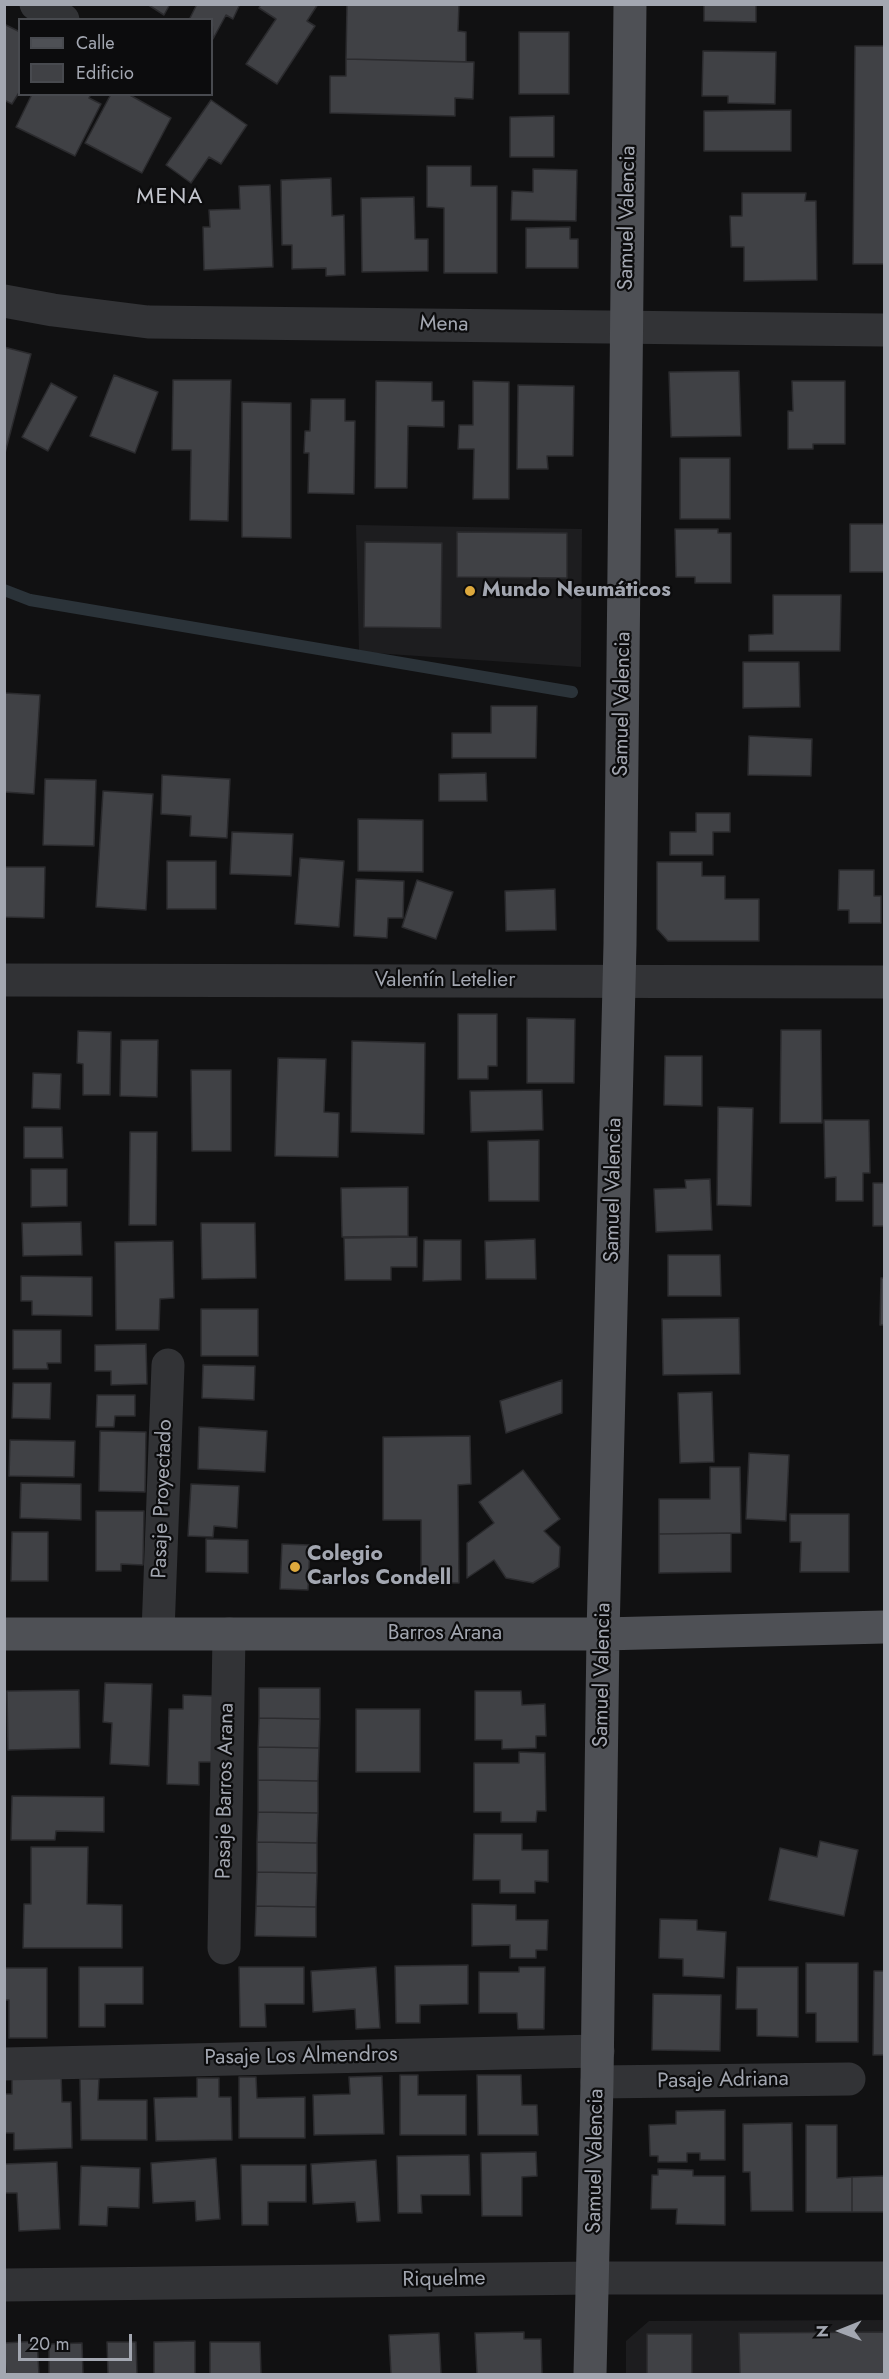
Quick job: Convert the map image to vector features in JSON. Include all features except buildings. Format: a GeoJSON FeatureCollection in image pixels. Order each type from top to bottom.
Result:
{"type":"FeatureCollection","features":[{"type":"Feature","properties":{"kind":"main road","name":"Samuel Valencia"},"geometry":{"type":"LineString","coordinates":[[590,2374],[598,2067],[603,1634],[619,981],[630,4]]}},
{"type":"Feature","properties":{"kind":"main road","name":"Barros Arana"},"geometry":{"type":"LineString","coordinates":[[4,1634],[158,1632],[603,1634],[885,1627]]}},
{"type":"Feature","properties":{"kind":"street"},"geometry":{"type":"LineString","coordinates":[[36,4],[60,18]]}},
{"type":"Feature","properties":{"kind":"street","name":"Mena"},"geometry":{"type":"LineString","coordinates":[[4,301],[53,310],[148,322],[885,330]]}},
{"type":"Feature","properties":{"kind":"street","name":"Valentín Letelier"},"geometry":{"type":"LineString","coordinates":[[4,980],[885,982]]}},
{"type":"Feature","properties":{"kind":"street","name":"Pasaje Proyectado"},"geometry":{"type":"LineString","coordinates":[[158,1632],[168,1365]]}},
{"type":"Feature","properties":{"kind":"street","name":"Pasaje Barros Arana"},"geometry":{"type":"LineString","coordinates":[[224,1948],[229,1634]]}},
{"type":"Feature","properties":{"kind":"street","name":"Pasaje Los Almendros"},"geometry":{"type":"LineString","coordinates":[[4,2064],[598,2067]]}},
{"type":"Feature","properties":{"kind":"street","name":"Pasaje Adriana"},"geometry":{"type":"LineString","coordinates":[[598,2067],[849,2079]]}},
{"type":"Feature","properties":{"kind":"street","name":"Riquelme"},"geometry":{"type":"LineString","coordinates":[[4,2285],[593,2278],[885,2278]]}},
{"type":"Feature","properties":{"kind":"shaded area","name":"Mundo Neumáticos"},"geometry":{"type":"Polygon","coordinates":[[[356,525],[582,529],[581,667],[359,652],[356,525]]]}},
{"type":"Feature","properties":{"kind":"shaded area"},"geometry":{"type":"Polygon","coordinates":[[[884,2320],[884,2374],[626,2374],[626,2341],[649,2321],[884,2320]]]}},
{"type":"Feature","properties":{"kind":"waterway"},"geometry":{"type":"LineString","coordinates":[[4,590],[30,600],[572,692]]}},
{"type":"Feature","properties":{"kind":"place","name":"Mundo Neumáticos"},"geometry":{"type":"Point","coordinates":[470,591]}},
{"type":"Feature","properties":{"kind":"place","name":"Colegio Carlos Condell"},"geometry":{"type":"Point","coordinates":[295,1567]}},
{"type":"Feature","properties":{"kind":"district","name":"MENA"},"geometry":{"type":"Point","coordinates":[170,198]}}]}
